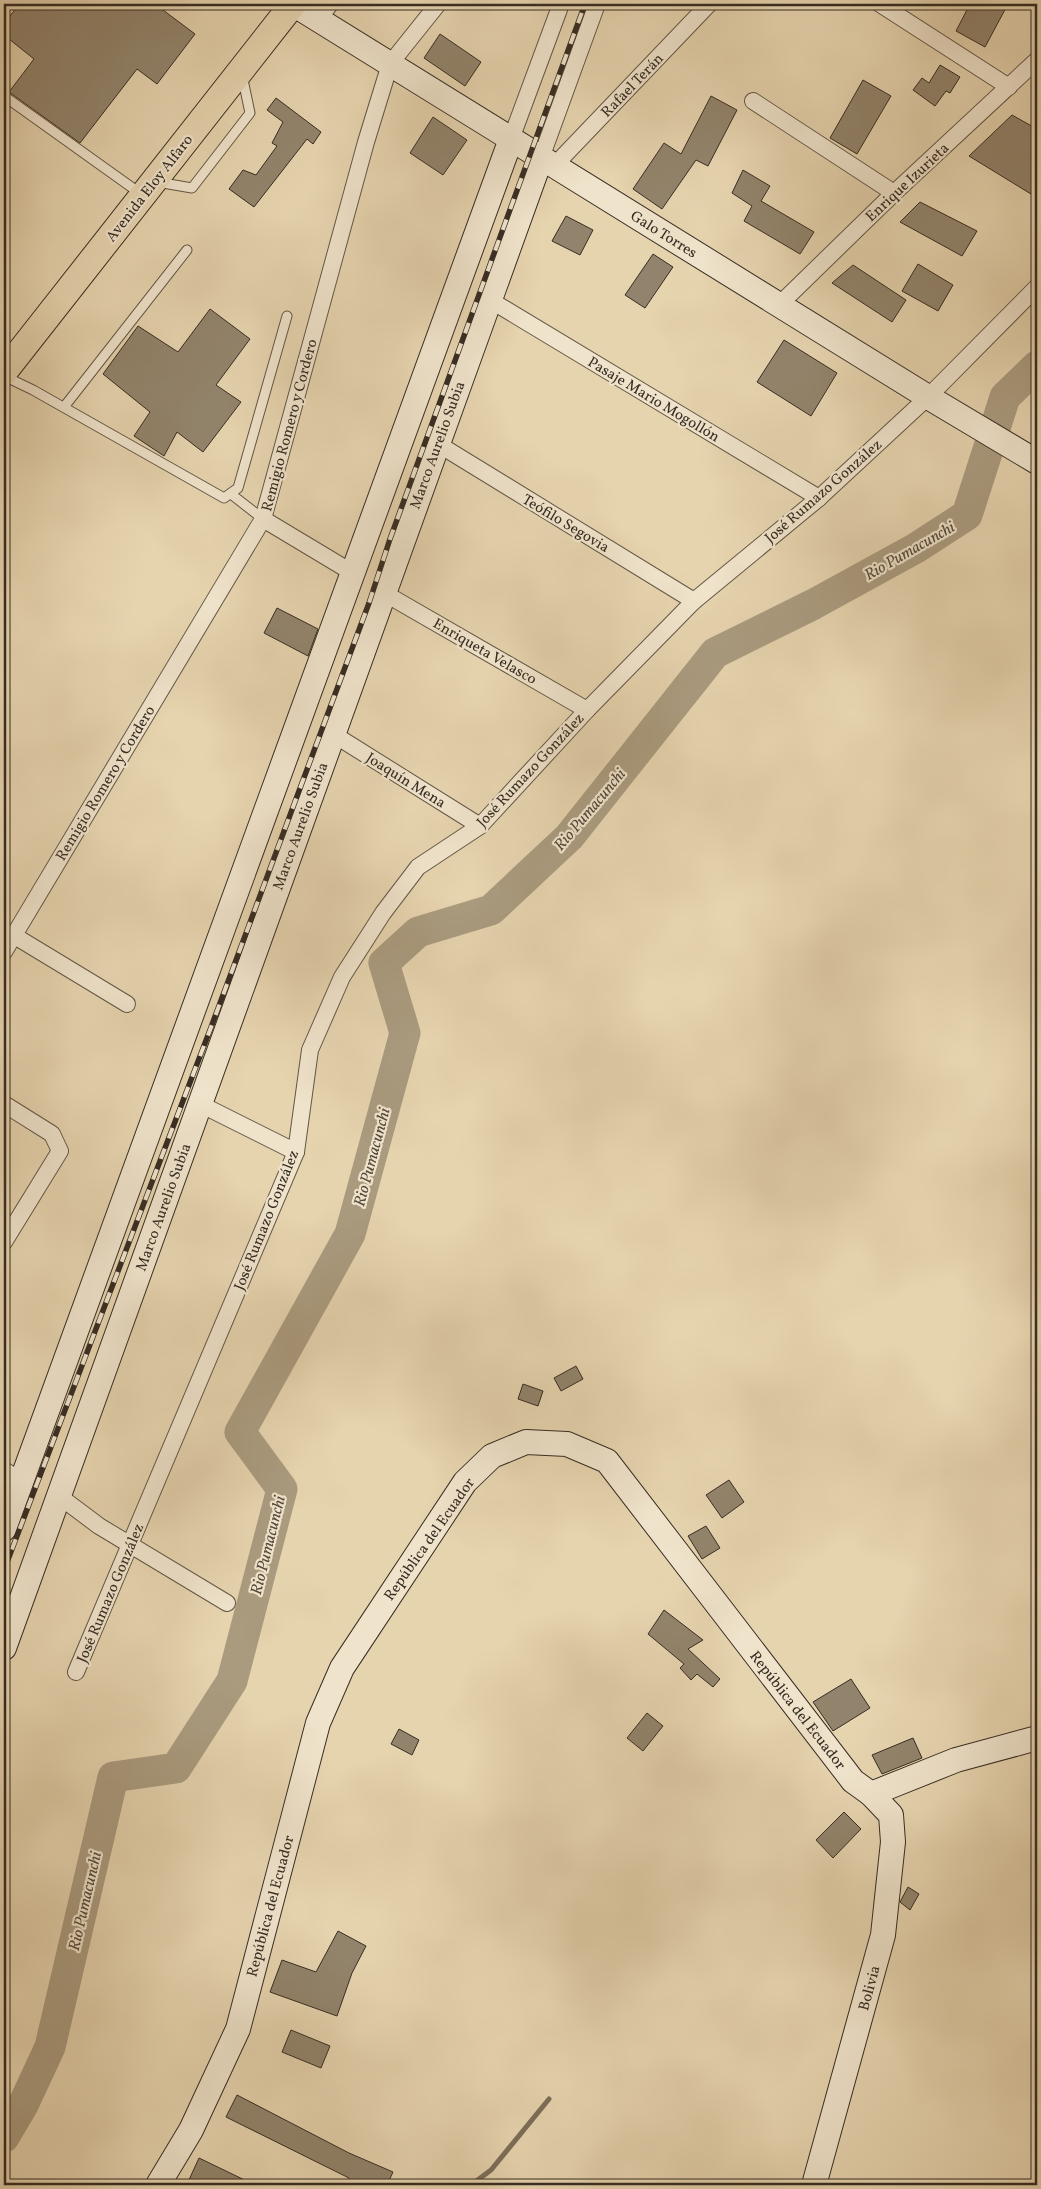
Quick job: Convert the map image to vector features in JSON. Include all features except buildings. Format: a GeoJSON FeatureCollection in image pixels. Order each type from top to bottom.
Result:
{"type":"FeatureCollection","features":[{"type":"Feature","properties":{"kind":"main road","name":"Galo Torres"},"geometry":{"type":"LineString","coordinates":[[293,4],[324,12],[390,64],[928,398],[1037,462]]}},
{"type":"Feature","properties":{"kind":"main road","name":"Avenida Eloy Alfaro"},"geometry":{"type":"LineString","coordinates":[[4,374],[293,4]]}},
{"type":"Feature","properties":{"kind":"main road"},"geometry":{"type":"LineString","coordinates":[[4,1529],[12,1476],[353,574],[511,139]]}},
{"type":"Feature","properties":{"kind":"main road","name":"Marco Aurelio Subia"},"geometry":{"type":"LineString","coordinates":[[4,1648],[490,300],[548,162]]}},
{"type":"Feature","properties":{"kind":"main road","name":"República del Ecuador"},"geometry":{"type":"LineString","coordinates":[[158,2185],[191,2130],[238,2029],[318,1723],[342,1668],[465,1482],[492,1456],[526,1442],[567,1444],[607,1461],[853,1781],[871,1794]]}},
{"type":"Feature","properties":{"kind":"main road"},"geometry":{"type":"LineString","coordinates":[[871,1794],[956,1760],[1037,1738]]}},
{"type":"Feature","properties":{"kind":"main road","name":"Bolivia"},"geometry":{"type":"LineString","coordinates":[[814,2185],[882,1936],[893,1842],[892,1824],[891,1815],[871,1794]]}},
{"type":"Feature","properties":{"kind":"street","name":"Remigio Romero y Cordero"},"geometry":{"type":"LineString","coordinates":[[4,952],[263,519],[364,151],[390,64],[438,4]]}},
{"type":"Feature","properties":{"kind":"street"},"geometry":{"type":"LineString","coordinates":[[511,139],[561,4]]}},
{"type":"Feature","properties":{"kind":"street","name":"Marco Aurelio Subia"},"geometry":{"type":"LineString","coordinates":[[548,162],[596,4]]}},
{"type":"Feature","properties":{"kind":"street","name":"Rafael Terán"},"geometry":{"type":"LineString","coordinates":[[548,162],[709,4]]}},
{"type":"Feature","properties":{"kind":"street"},"geometry":{"type":"LineString","coordinates":[[880,4],[1009,87]]}},
{"type":"Feature","properties":{"kind":"street","name":"Enrique Izurieta"},"geometry":{"type":"LineString","coordinates":[[779,305],[894,193],[1037,60]]}},
{"type":"Feature","properties":{"kind":"street"},"geometry":{"type":"LineString","coordinates":[[753,101],[894,193]]}},
{"type":"Feature","properties":{"kind":"street","name":"José Rumazo González"},"geometry":{"type":"LineString","coordinates":[[76,1672],[296,1152],[310,1050],[342,977],[383,913],[418,867],[480,826],[587,710],[694,601],[818,498],[928,398],[1037,287]]}},
{"type":"Feature","properties":{"kind":"street","name":"Pasaje Mario Mogollón"},"geometry":{"type":"LineString","coordinates":[[490,300],[818,498]]}},
{"type":"Feature","properties":{"kind":"street","name":"Teófilo Segovia"},"geometry":{"type":"LineString","coordinates":[[438,444],[694,601]]}},
{"type":"Feature","properties":{"kind":"street"},"geometry":{"type":"LineString","coordinates":[[263,519],[353,574]]}},
{"type":"Feature","properties":{"kind":"street","name":"Enriqueta Velasco"},"geometry":{"type":"LineString","coordinates":[[384,593],[587,710]]}},
{"type":"Feature","properties":{"kind":"street","name":"Joaquín Mena"},"geometry":{"type":"LineString","coordinates":[[333,734],[480,826]]}},
{"type":"Feature","properties":{"kind":"street"},"geometry":{"type":"LineString","coordinates":[[13,936],[127,1004]]}},
{"type":"Feature","properties":{"kind":"street"},"geometry":{"type":"LineString","coordinates":[[4,1104],[52,1134],[60,1151],[4,1242]]}},
{"type":"Feature","properties":{"kind":"street"},"geometry":{"type":"LineString","coordinates":[[200,1104],[296,1152]]}},
{"type":"Feature","properties":{"kind":"street"},"geometry":{"type":"LineString","coordinates":[[59,1496],[99,1526],[226,1603]]}},
{"type":"Feature","properties":{"kind":"lane"},"geometry":{"type":"LineString","coordinates":[[4,96],[148,188],[192,188],[250,113],[241,71]]}},
{"type":"Feature","properties":{"kind":"lane"},"geometry":{"type":"LineString","coordinates":[[64,407],[187,250]]}},
{"type":"Feature","properties":{"kind":"lane"},"geometry":{"type":"LineString","coordinates":[[4,374],[224,498],[238,488],[287,316]]}},
{"type":"Feature","properties":{"kind":"lane"},"geometry":{"type":"LineString","coordinates":[[231,494],[263,519]]}},
{"type":"Feature","properties":{"kind":"waterway","name":"Rio Pumacunchi"},"geometry":{"type":"LineString","coordinates":[[4,2137],[23,2105],[50,2047],[113,1777],[176,1768],[232,1681],[282,1489],[240,1432],[350,1234],[405,1033],[384,963],[418,932],[491,910],[569,837],[715,653],[814,604],[916,548],[967,515],[1005,397],[1037,366]]}},
{"type":"Feature","properties":{"kind":"waterway"},"geometry":{"type":"LineString","coordinates":[[471,2185],[491,2170],[549,2099]]}},
{"type":"Feature","properties":{"kind":"railway"},"geometry":{"type":"LineString","coordinates":[[4,1570],[210,1030],[369,603],[390,539],[585,4]]}}]}
